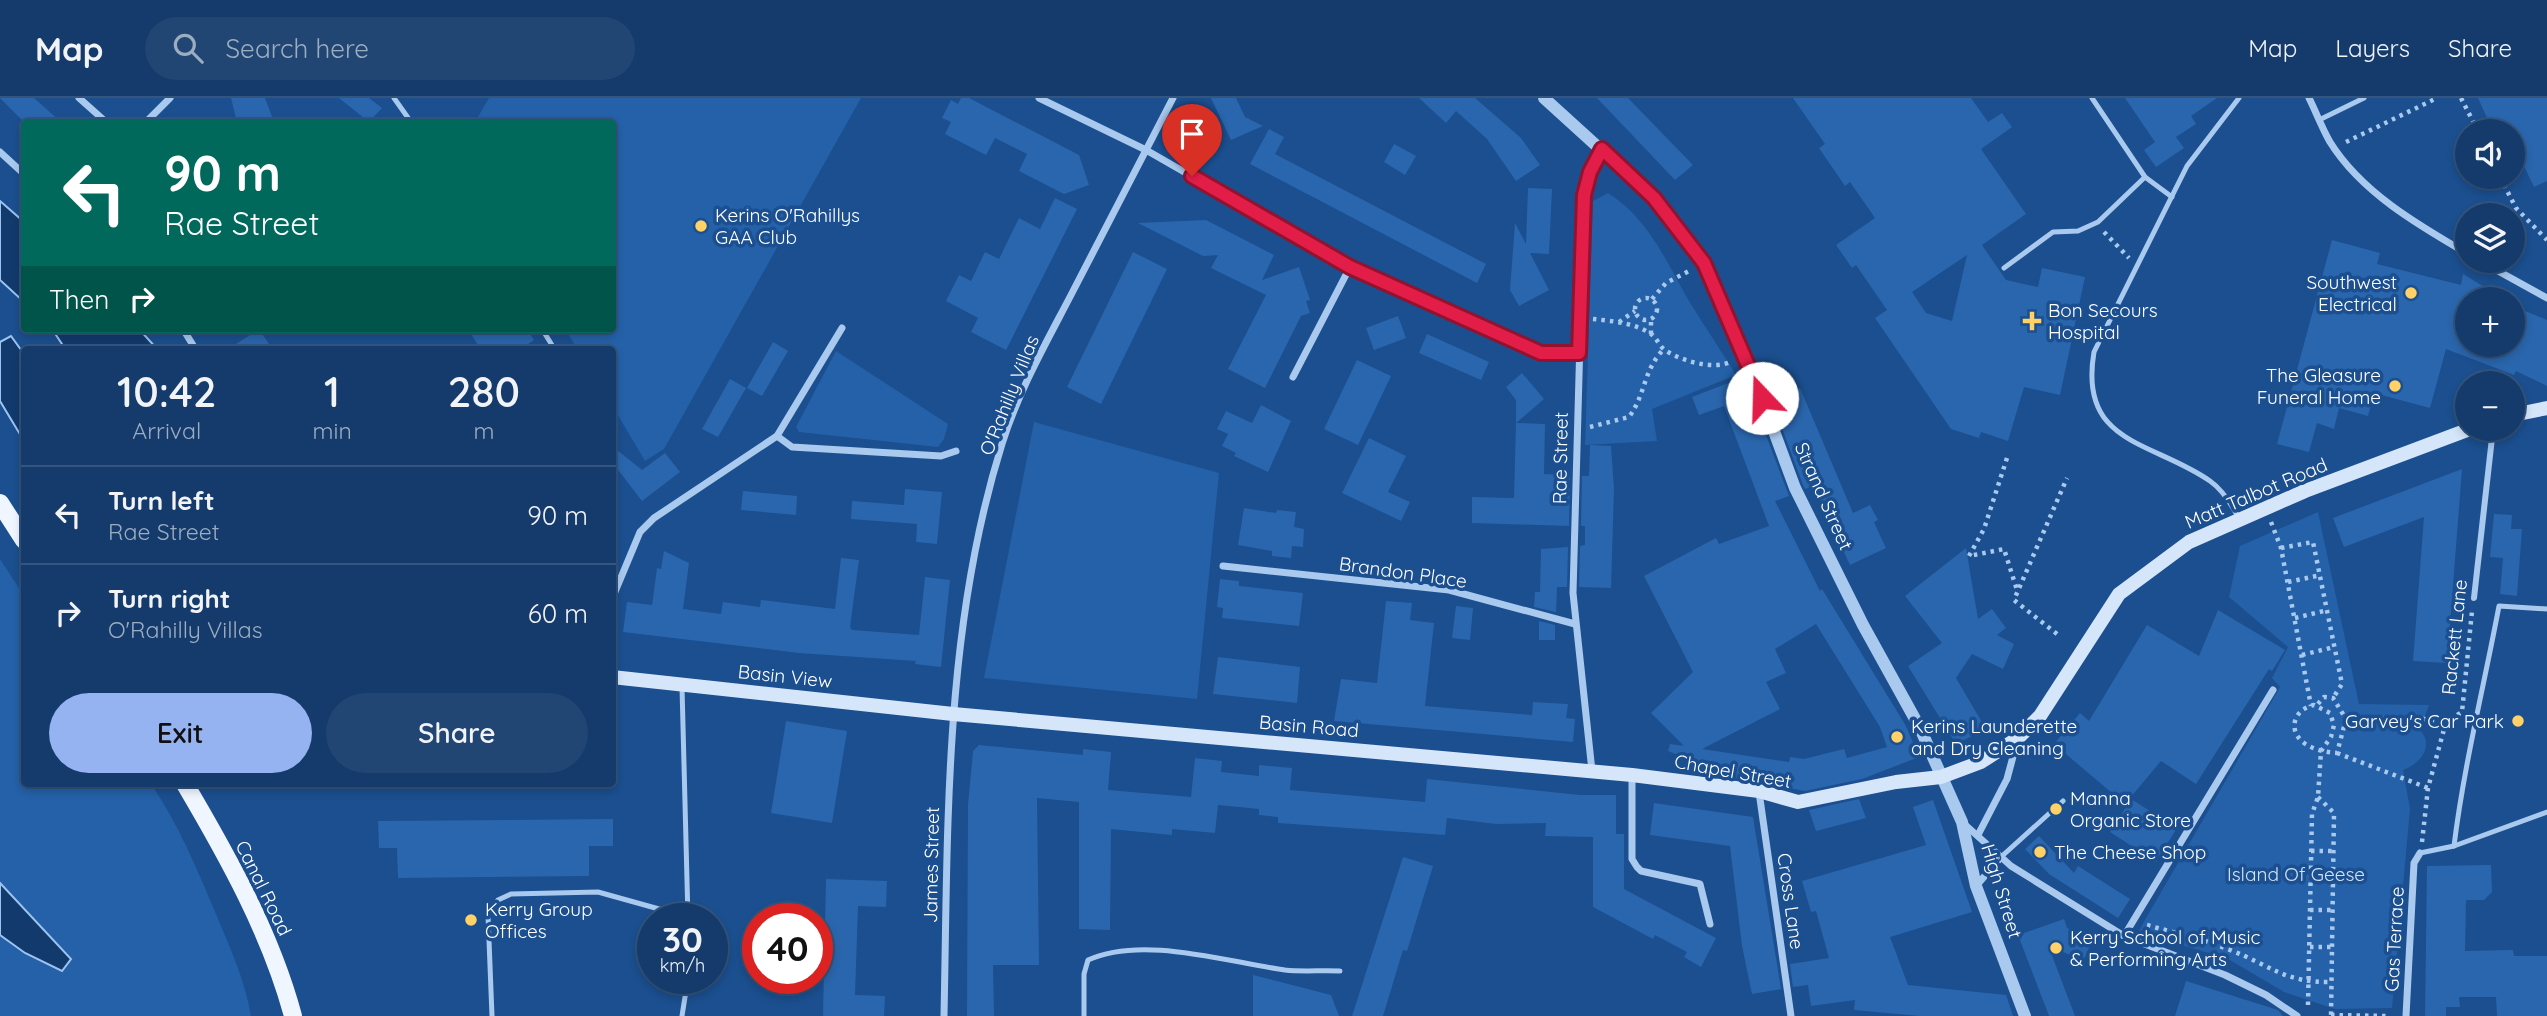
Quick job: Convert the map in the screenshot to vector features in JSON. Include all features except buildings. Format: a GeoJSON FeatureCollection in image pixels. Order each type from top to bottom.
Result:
{"type":"FeatureCollection","features":[{"type":"Feature","properties":{"kind":"main road"},"geometry":{"type":"LineString","coordinates":[[2525,413],[2547,408]]}},
{"type":"Feature","properties":{"kind":"main road","name":"Matt Talbot Road"},"geometry":{"type":"LineString","coordinates":[[1941,777],[1981,762],[2018,738],[2057,695],[2089,637],[2119,594],[2189,542],[2239,519],[2455,435]]}},
{"type":"Feature","properties":{"kind":"main road"},"geometry":{"type":"LineString","coordinates":[[0,503],[21,535]]}},
{"type":"Feature","properties":{"kind":"main road","name":"Basin View"},"geometry":{"type":"LineString","coordinates":[[616,678],[953,714]]}},
{"type":"Feature","properties":{"kind":"main road","name":"Basin Road"},"geometry":{"type":"LineString","coordinates":[[953,714],[1661,778]]}},
{"type":"Feature","properties":{"kind":"main road","name":"Chapel Street"},"geometry":{"type":"LineString","coordinates":[[1661,778],[1759,791],[1798,802],[1896,782],[1941,777]]}},
{"type":"Feature","properties":{"kind":"main road","name":"Canal Road"},"geometry":{"type":"LineString","coordinates":[[187,787],[241,885],[266,939],[293,1016]]}},
{"type":"Feature","properties":{"kind":"street"},"geometry":{"type":"LineString","coordinates":[[79,98],[103,119]]}},
{"type":"Feature","properties":{"kind":"street"},"geometry":{"type":"LineString","coordinates":[[149,119],[170,98]]}},
{"type":"Feature","properties":{"kind":"street"},"geometry":{"type":"LineString","coordinates":[[1039,98],[1146,150],[1350,267],[1541,353],[1579,353]]}},
{"type":"Feature","properties":{"kind":"street","name":"O'Rahilly Villas"},"geometry":{"type":"LineString","coordinates":[[953,714],[972,558],[1003,442],[1035,365],[1173,98]]}},
{"type":"Feature","properties":{"kind":"street","name":"Strand Street"},"geometry":{"type":"LineString","coordinates":[[1544,98],[1654,198],[1704,263],[1745,354],[1796,488],[1863,625],[1920,729],[1941,777]]}},
{"type":"Feature","properties":{"kind":"street"},"geometry":{"type":"LineString","coordinates":[[2309,98],[2334,148],[2358,178],[2411,218],[2455,246]]}},
{"type":"Feature","properties":{"kind":"street","name":"Rae Street"},"geometry":{"type":"LineString","coordinates":[[1592,771],[1575,624],[1577,429],[1584,195],[1590,172],[1602,149]]}},
{"type":"Feature","properties":{"kind":"street"},"geometry":{"type":"LineString","coordinates":[[0,152],[21,171]]}},
{"type":"Feature","properties":{"kind":"street"},"geometry":{"type":"LineString","coordinates":[[1293,377],[1350,267]]}},
{"type":"Feature","properties":{"kind":"street"},"geometry":{"type":"LineString","coordinates":[[2502,273],[2547,298]]}},
{"type":"Feature","properties":{"kind":"street"},"geometry":{"type":"LineString","coordinates":[[616,589],[639,532],[654,518],[777,436],[842,328]]}},
{"type":"Feature","properties":{"kind":"street"},"geometry":{"type":"LineString","coordinates":[[777,436],[792,447],[941,456],[956,451]]}},
{"type":"Feature","properties":{"kind":"street","name":"Rackett Lane"},"geometry":{"type":"LineString","coordinates":[[2474,598],[2492,441]]}},
{"type":"Feature","properties":{"kind":"street","name":"Brandon Place"},"geometry":{"type":"LineString","coordinates":[[1223,566],[1449,590],[1575,624]]}},
{"type":"Feature","properties":{"kind":"street"},"geometry":{"type":"LineString","coordinates":[[2124,936],[2273,690]]}},
{"type":"Feature","properties":{"kind":"street","name":"James Street"},"geometry":{"type":"LineString","coordinates":[[944,1016],[949,767],[953,714]]}},
{"type":"Feature","properties":{"kind":"street"},"geometry":{"type":"LineString","coordinates":[[1978,835],[2007,779],[2018,738]]}},
{"type":"Feature","properties":{"kind":"street"},"geometry":{"type":"LineString","coordinates":[[1632,775],[1632,859],[1641,871],[1700,884],[1710,924]]}},
{"type":"Feature","properties":{"kind":"street","name":"High Street"},"geometry":{"type":"LineString","coordinates":[[1941,777],[1962,822],[1976,886],[2025,1016]]}},
{"type":"Feature","properties":{"kind":"street","name":"Cross Lane"},"geometry":{"type":"LineString","coordinates":[[1759,791],[1789,1015]]}},
{"type":"Feature","properties":{"kind":"street"},"geometry":{"type":"LineString","coordinates":[[1962,822],[2011,866],[2124,936],[2225,975],[2266,995],[2297,1016]]}},
{"type":"Feature","properties":{"kind":"street","name":"Gas Terrace"},"geometry":{"type":"LineString","coordinates":[[2406,1016],[2414,863],[2420,853]]}},
{"type":"Feature","properties":{"kind":"street"},"geometry":{"type":"LineString","coordinates":[[1976,886],[2001,857]]}},
{"type":"Feature","properties":{"kind":"lane"},"geometry":{"type":"LineString","coordinates":[[394,98],[409,119]]}},
{"type":"Feature","properties":{"kind":"lane"},"geometry":{"type":"LineString","coordinates":[[2092,98],[2145,177],[2172,197]]}},
{"type":"Feature","properties":{"kind":"lane"},"geometry":{"type":"LineString","coordinates":[[2239,98],[2188,166],[2094,352],[2090,374],[2092,396],[2112,427],[2212,483],[2239,519]]}},
{"type":"Feature","properties":{"kind":"lane"},"geometry":{"type":"LineString","coordinates":[[2319,120],[2364,98]]}},
{"type":"Feature","properties":{"kind":"lane"},"geometry":{"type":"LineString","coordinates":[[2004,268],[2053,232],[2078,231],[2098,222],[2145,177]]}},
{"type":"Feature","properties":{"kind":"lane"},"geometry":{"type":"LineString","coordinates":[[2454,846],[2462,783],[2471,754],[2499,606],[2547,609]]}},
{"type":"Feature","properties":{"kind":"lane"},"geometry":{"type":"LineString","coordinates":[[682,686],[688,903]]}},
{"type":"Feature","properties":{"kind":"lane"},"geometry":{"type":"LineString","coordinates":[[2001,857],[2063,801]]}},
{"type":"Feature","properties":{"kind":"lane"},"geometry":{"type":"LineString","coordinates":[[2420,853],[2454,846],[2547,812]]}},
{"type":"Feature","properties":{"kind":"lane"},"geometry":{"type":"LineString","coordinates":[[492,1016],[488,915],[498,900],[511,894],[598,892],[637,903]]}},
{"type":"Feature","properties":{"kind":"lane"},"geometry":{"type":"LineString","coordinates":[[1084,1016],[1084,974],[1087,960],[1105,952],[1145,950],[1294,971],[1339,971]]}},
{"type":"Feature","properties":{"kind":"lane"},"geometry":{"type":"LineString","coordinates":[[682,1016],[685,994]]}},
{"type":"Feature","properties":{"kind":"path"},"geometry":{"type":"LineString","coordinates":[[2334,148],[2437,98]]}},
{"type":"Feature","properties":{"kind":"path"},"geometry":{"type":"LineString","coordinates":[[2461,98],[2472,119]]}},
{"type":"Feature","properties":{"kind":"path"},"geometry":{"type":"LineString","coordinates":[[2506,189],[2516,208],[2547,240]]}},
{"type":"Feature","properties":{"kind":"path"},"geometry":{"type":"LineString","coordinates":[[2098,222],[2108,240],[2138,266]]}},
{"type":"Feature","properties":{"kind":"path"},"geometry":{"type":"LineString","coordinates":[[1619,322],[1635,311],[1639,300],[1652,299],[1666,283],[1704,263]]}},
{"type":"Feature","properties":{"kind":"path"},"geometry":{"type":"LineString","coordinates":[[1651,334],[1651,318],[1657,309],[1652,299]]}},
{"type":"Feature","properties":{"kind":"path"},"geometry":{"type":"LineString","coordinates":[[1635,311],[1640,319],[1651,318]]}},
{"type":"Feature","properties":{"kind":"path"},"geometry":{"type":"LineString","coordinates":[[1580,318],[1619,322],[1651,334],[1664,349],[1689,360],[1715,365],[1726,364],[1745,354]]}},
{"type":"Feature","properties":{"kind":"path"},"geometry":{"type":"LineString","coordinates":[[1577,429],[1629,417],[1641,396],[1651,362],[1664,349]]}},
{"type":"Feature","properties":{"kind":"path"},"geometry":{"type":"LineString","coordinates":[[2007,458],[1984,529],[1969,556],[2004,549],[2018,592]]}},
{"type":"Feature","properties":{"kind":"path"},"geometry":{"type":"LineString","coordinates":[[2057,634],[2014,600],[2067,478]]}},
{"type":"Feature","properties":{"kind":"path"},"geometry":{"type":"LineString","coordinates":[[2273,526],[2281,548],[2314,705],[2330,713],[2334,725],[2331,737],[2321,751],[2318,797],[2312,814],[2308,1005]]}},
{"type":"Feature","properties":{"kind":"path"},"geometry":{"type":"LineString","coordinates":[[2281,548],[2313,542],[2342,684],[2333,698]]}},
{"type":"Feature","properties":{"kind":"path"},"geometry":{"type":"LineString","coordinates":[[2288,582],[2321,575]]}},
{"type":"Feature","properties":{"kind":"path","name":"Rackett Lane"},"geometry":{"type":"LineString","coordinates":[[2422,838],[2428,788],[2446,722],[2462,712],[2474,598]]}},
{"type":"Feature","properties":{"kind":"path"},"geometry":{"type":"LineString","coordinates":[[2295,618],[2328,610]]}},
{"type":"Feature","properties":{"kind":"path"},"geometry":{"type":"LineString","coordinates":[[2302,656],[2334,647]]}},
{"type":"Feature","properties":{"kind":"path"},"geometry":{"type":"LineString","coordinates":[[2333,698],[2324,698],[2297,715],[2294,728],[2301,740],[2321,751],[2337,753],[2428,788]]}},
{"type":"Feature","properties":{"kind":"path"},"geometry":{"type":"LineString","coordinates":[[2333,698],[2346,719],[2346,730],[2337,753]]}},
{"type":"Feature","properties":{"kind":"path"},"geometry":{"type":"LineString","coordinates":[[2346,719],[2417,718],[2446,722]]}},
{"type":"Feature","properties":{"kind":"path"},"geometry":{"type":"LineString","coordinates":[[2318,797],[2334,813],[2331,1016],[2386,1016]]}},
{"type":"Feature","properties":{"kind":"path"},"geometry":{"type":"LineString","coordinates":[[2311,851],[2333,852]]}},
{"type":"Feature","properties":{"kind":"path"},"geometry":{"type":"LineString","coordinates":[[2310,910],[2332,910]]}},
{"type":"Feature","properties":{"kind":"path"},"geometry":{"type":"LineString","coordinates":[[2133,921],[2208,942],[2251,959],[2285,977],[2309,983],[2331,982]]}},
{"type":"Feature","properties":{"kind":"path"},"geometry":{"type":"LineString","coordinates":[[2310,947],[2332,947]]}},
{"type":"Feature","properties":{"kind":"green space","name":"Kerins O'Rahillys GAA Club"},"geometry":{"type":"Polygon","coordinates":[[[489,98],[861,98],[664,449],[645,461],[616,412],[616,346],[576,346],[567,333],[616,333],[616,119],[477,119],[489,98]]]}},
{"type":"Feature","properties":{"kind":"green space"},"geometry":{"type":"Polygon","coordinates":[[[1608,193],[1634,215],[1655,241],[1736,375],[1652,409],[1657,441],[1585,445],[1593,201],[1608,193]]]}},
{"type":"Feature","properties":{"kind":"green space"},"geometry":{"type":"Polygon","coordinates":[[[836,351],[948,424],[944,439],[938,447],[799,432],[796,427],[836,351]]]}},
{"type":"Feature","properties":{"kind":"green space"},"geometry":{"type":"Polygon","coordinates":[[[1034,422],[1219,473],[1197,699],[984,678],[1034,422]]]}},
{"type":"Feature","properties":{"kind":"green space","name":"Island Of Geese"},"geometry":{"type":"Polygon","coordinates":[[[2318,512],[2359,704],[2429,705],[2420,730],[2426,742],[2424,754],[2403,770],[2410,809],[2392,1008],[2335,1009],[2284,992],[2228,959],[2138,932],[2280,687],[2272,678],[2288,647],[2229,597],[2240,546],[2318,512]]]}},
{"type":"Feature","properties":{"kind":"green space"},"geometry":{"type":"Polygon","coordinates":[[[0,559],[21,591],[21,787],[153,787],[179,831],[202,880],[236,964],[251,1016],[0,1016],[0,559]]]}},
{"type":"Feature","properties":{"kind":"shaded area"},"geometry":{"type":"Polygon","coordinates":[[[0,201],[21,219],[21,299],[0,280],[0,201]]]}},
{"type":"Feature","properties":{"kind":"shaded area"},"geometry":{"type":"Polygon","coordinates":[[[55,333],[143,333],[154,346],[63,346],[55,333]]]}},
{"type":"Feature","properties":{"kind":"shaded area"},"geometry":{"type":"Polygon","coordinates":[[[11,336],[21,350],[21,436],[0,401],[0,342],[11,336]]]}},
{"type":"Feature","properties":{"kind":"shaded area"},"geometry":{"type":"Polygon","coordinates":[[[0,883],[71,959],[62,971],[25,953],[0,935],[0,883]]]}},
{"type":"Feature","properties":{"kind":"place","name":"Kerins O'Rahillys GAA Club"},"geometry":{"type":"Point","coordinates":[701,226]}},
{"type":"Feature","properties":{"kind":"place","name":"Southwest Electrical"},"geometry":{"type":"Point","coordinates":[2411,293]}},
{"type":"Feature","properties":{"kind":"place","name":"Bon Secours Hospital"},"geometry":{"type":"Point","coordinates":[2032,321]}},
{"type":"Feature","properties":{"kind":"place","name":"The Gleasure Funeral Home"},"geometry":{"type":"Point","coordinates":[2395,386]}},
{"type":"Feature","properties":{"kind":"place","name":"Garvey's Car Park"},"geometry":{"type":"Point","coordinates":[2518,721]}},
{"type":"Feature","properties":{"kind":"place","name":"Kerins Launderette and Dry Cleaning"},"geometry":{"type":"Point","coordinates":[1897,737]}},
{"type":"Feature","properties":{"kind":"place","name":"Manna Organic Store"},"geometry":{"type":"Point","coordinates":[2056,809]}},
{"type":"Feature","properties":{"kind":"place","name":"The Cheese Shop"},"geometry":{"type":"Point","coordinates":[2040,852]}},
{"type":"Feature","properties":{"kind":"place","name":"Kerry Group Offices"},"geometry":{"type":"Point","coordinates":[471,920]}},
{"type":"Feature","properties":{"kind":"place","name":"Kerry School of Music & Performing Arts"},"geometry":{"type":"Point","coordinates":[2056,948]}},
{"type":"Feature","properties":{"kind":"route"},"geometry":{"type":"LineString","coordinates":[[1192,176],[1350,267],[1541,353],[1579,353],[1584,195],[1590,172],[1602,149],[1654,198],[1704,263],[1725,305],[1762,398]]}}]}
